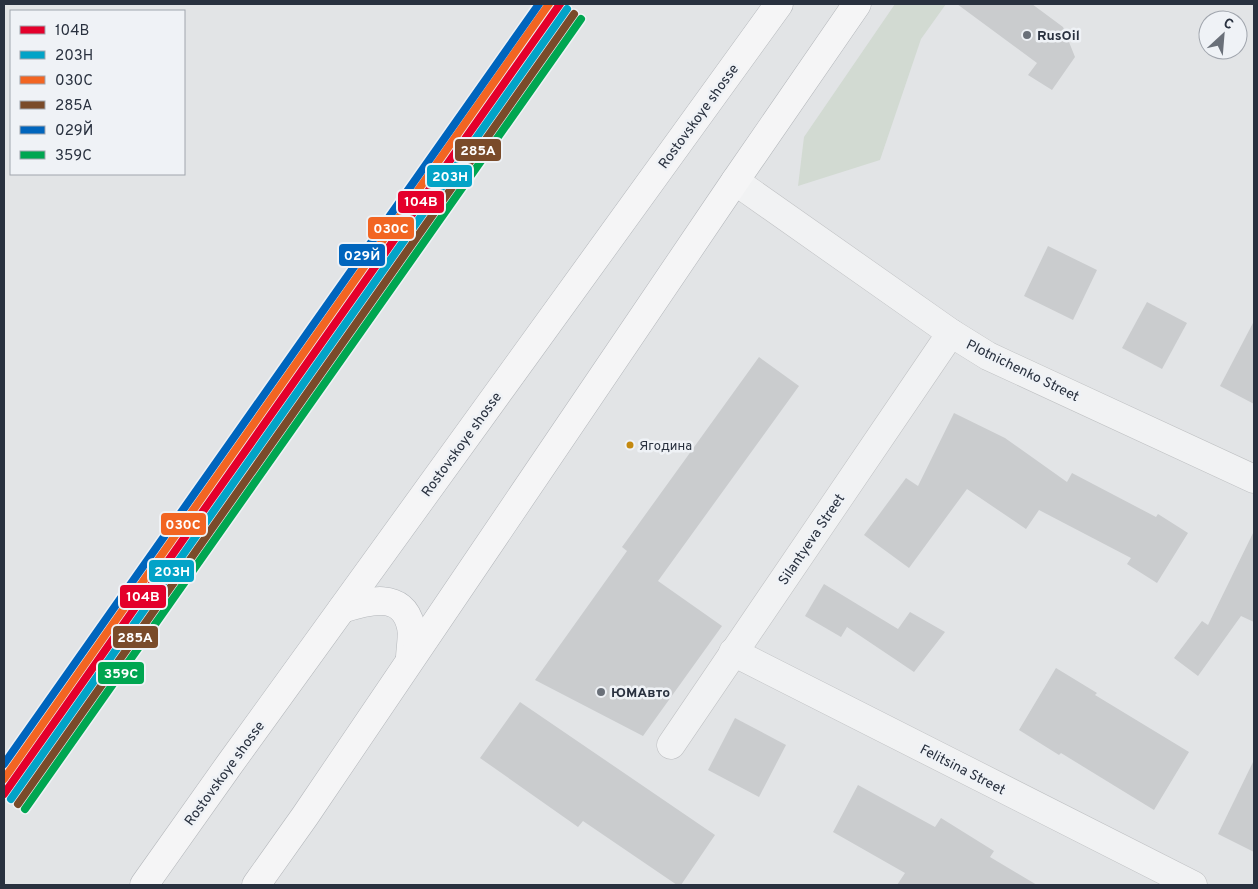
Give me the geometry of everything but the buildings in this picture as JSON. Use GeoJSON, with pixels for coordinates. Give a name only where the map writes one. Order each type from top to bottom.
{"type":"FeatureCollection","features":[{"type":"Feature","properties":{"kind":"highway","name":"Rostovskoye shosse"},"geometry":{"type":"LineString","coordinates":[[144,885],[779,4]]}},
{"type":"Feature","properties":{"kind":"highway"},"geometry":{"type":"LineString","coordinates":[[256,885],[305,816],[857,4]]}},
{"type":"Feature","properties":{"kind":"highway"},"geometry":{"type":"LineString","coordinates":[[342,609],[365,602],[382,600],[396,605],[404,612],[411,627],[410,659]]}},
{"type":"Feature","properties":{"kind":"street","name":"Plotnichenko Street"},"geometry":{"type":"LineString","coordinates":[[735,181],[951,334],[988,356],[1254,479]]}},
{"type":"Feature","properties":{"kind":"street","name":"Silantyeva Street"},"geometry":{"type":"LineString","coordinates":[[671,745],[951,334]]}},
{"type":"Feature","properties":{"kind":"street","name":"Felitsina Street"},"geometry":{"type":"LineString","coordinates":[[733,652],[1193,885]]}},
{"type":"Feature","properties":{"kind":"shaded area"},"geometry":{"type":"Polygon","coordinates":[[[895,4],[946,4],[921,39],[880,160],[798,186],[804,137],[895,4]]]}},
{"type":"Feature","properties":{"kind":"transit line","name":"029Й"},"geometry":{"type":"LineString","coordinates":[[4,764],[539,4]]}},
{"type":"Feature","properties":{"kind":"transit line","name":"030C"},"geometry":{"type":"LineString","coordinates":[[4,779],[549,4]]}},
{"type":"Feature","properties":{"kind":"transit line","name":"104В"},"geometry":{"type":"LineString","coordinates":[[4,794],[560,4]]}},
{"type":"Feature","properties":{"kind":"transit line","name":"203Н"},"geometry":{"type":"LineString","coordinates":[[11,799],[567,9]]}},
{"type":"Feature","properties":{"kind":"transit line","name":"285А"},"geometry":{"type":"LineString","coordinates":[[18,804],[574,14]]}},
{"type":"Feature","properties":{"kind":"transit line","name":"359С"},"geometry":{"type":"LineString","coordinates":[[25,809],[581,19]]}},
{"type":"Feature","properties":{"kind":"place","name":"RusOil"},"geometry":{"type":"Point","coordinates":[1027,35]}},
{"type":"Feature","properties":{"kind":"place","name":"Ягодина"},"geometry":{"type":"Point","coordinates":[630,445]}},
{"type":"Feature","properties":{"kind":"place","name":"ЮМАвто"},"geometry":{"type":"Point","coordinates":[601,692]}}]}
